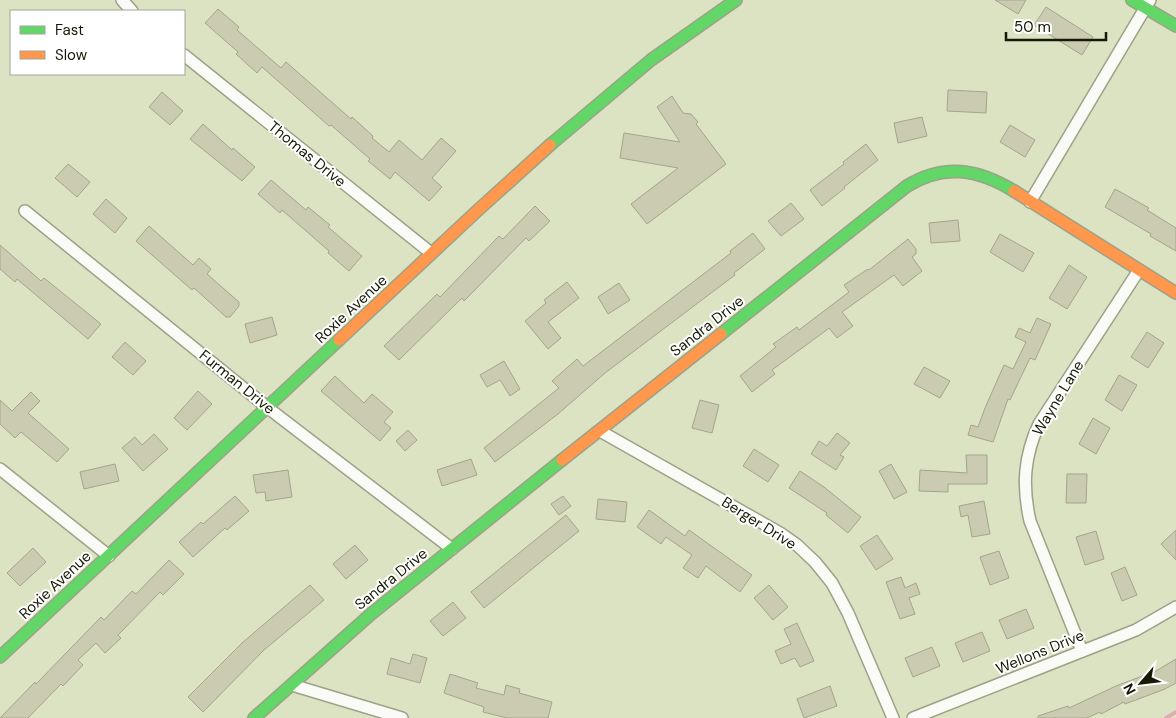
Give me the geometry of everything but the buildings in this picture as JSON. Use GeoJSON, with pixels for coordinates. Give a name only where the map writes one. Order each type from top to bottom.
{"type":"FeatureCollection","features":[{"type":"Feature","properties":{"kind":"street"},"geometry":{"type":"LineString","coordinates":[[122,0],[131,10]]}},
{"type":"Feature","properties":{"kind":"street","name":"Roxie Avenue"},"geometry":{"type":"LineString","coordinates":[[0,657],[268,408],[431,253],[547,149],[639,69],[736,0]]}},
{"type":"Feature","properties":{"kind":"street"},"geometry":{"type":"LineString","coordinates":[[1132,0],[1148,4],[1176,26]]}},
{"type":"Feature","properties":{"kind":"street"},"geometry":{"type":"LineString","coordinates":[[1030,202],[1148,4]]}},
{"type":"Feature","properties":{"kind":"street","name":"Thomas Drive"},"geometry":{"type":"LineString","coordinates":[[185,55],[431,253]]}},
{"type":"Feature","properties":{"kind":"street","name":"Sandra Drive"},"geometry":{"type":"LineString","coordinates":[[292,685],[371,614],[710,342],[907,186],[920,178],[937,172],[955,171],[973,173],[1004,185],[1176,293]]}},
{"type":"Feature","properties":{"kind":"street","name":"Furman Drive"},"geometry":{"type":"LineString","coordinates":[[25,211],[268,408],[452,549]]}},
{"type":"Feature","properties":{"kind":"street","name":"Wayne Lane"},"geometry":{"type":"LineString","coordinates":[[1082,651],[1030,521],[1025,500],[1024,479],[1027,458],[1039,424],[1139,270]]}},
{"type":"Feature","properties":{"kind":"street","name":"Berger Drive"},"geometry":{"type":"LineString","coordinates":[[600,431],[780,532],[815,562],[832,583],[848,612],[893,718]]}},
{"type":"Feature","properties":{"kind":"street"},"geometry":{"type":"LineString","coordinates":[[0,469],[109,556]]}},
{"type":"Feature","properties":{"kind":"street","name":"Wellons Drive"},"geometry":{"type":"LineString","coordinates":[[913,718],[1136,630],[1176,607]]}},
{"type":"Feature","properties":{"kind":"street"},"geometry":{"type":"LineString","coordinates":[[254,718],[292,685],[402,718]]}},
{"type":"Feature","properties":{"kind":"waterway"},"geometry":{"type":"LineString","coordinates":[[1166,718],[1176,712]]}},
{"type":"Feature","properties":{"kind":"traffic: fast"},"geometry":{"type":"LineString","coordinates":[[550,145],[651,60],[736,0]]}},
{"type":"Feature","properties":{"kind":"traffic: fast"},"geometry":{"type":"LineString","coordinates":[[1132,0],[1176,26]]}},
{"type":"Feature","properties":{"kind":"traffic: fast"},"geometry":{"type":"LineString","coordinates":[[721,334],[907,186],[921,179],[934,174],[961,172],[987,178],[1014,191]]}},
{"type":"Feature","properties":{"kind":"traffic: fast"},"geometry":{"type":"LineString","coordinates":[[0,657],[339,340]]}},
{"type":"Feature","properties":{"kind":"traffic: fast"},"geometry":{"type":"LineString","coordinates":[[254,718],[371,614],[562,460]]}},
{"type":"Feature","properties":{"kind":"traffic: slow"},"geometry":{"type":"LineString","coordinates":[[339,340],[550,145]]}},
{"type":"Feature","properties":{"kind":"traffic: slow"},"geometry":{"type":"LineString","coordinates":[[1014,191],[1176,293]]}},
{"type":"Feature","properties":{"kind":"traffic: slow"},"geometry":{"type":"LineString","coordinates":[[562,460],[721,334]]}}]}
